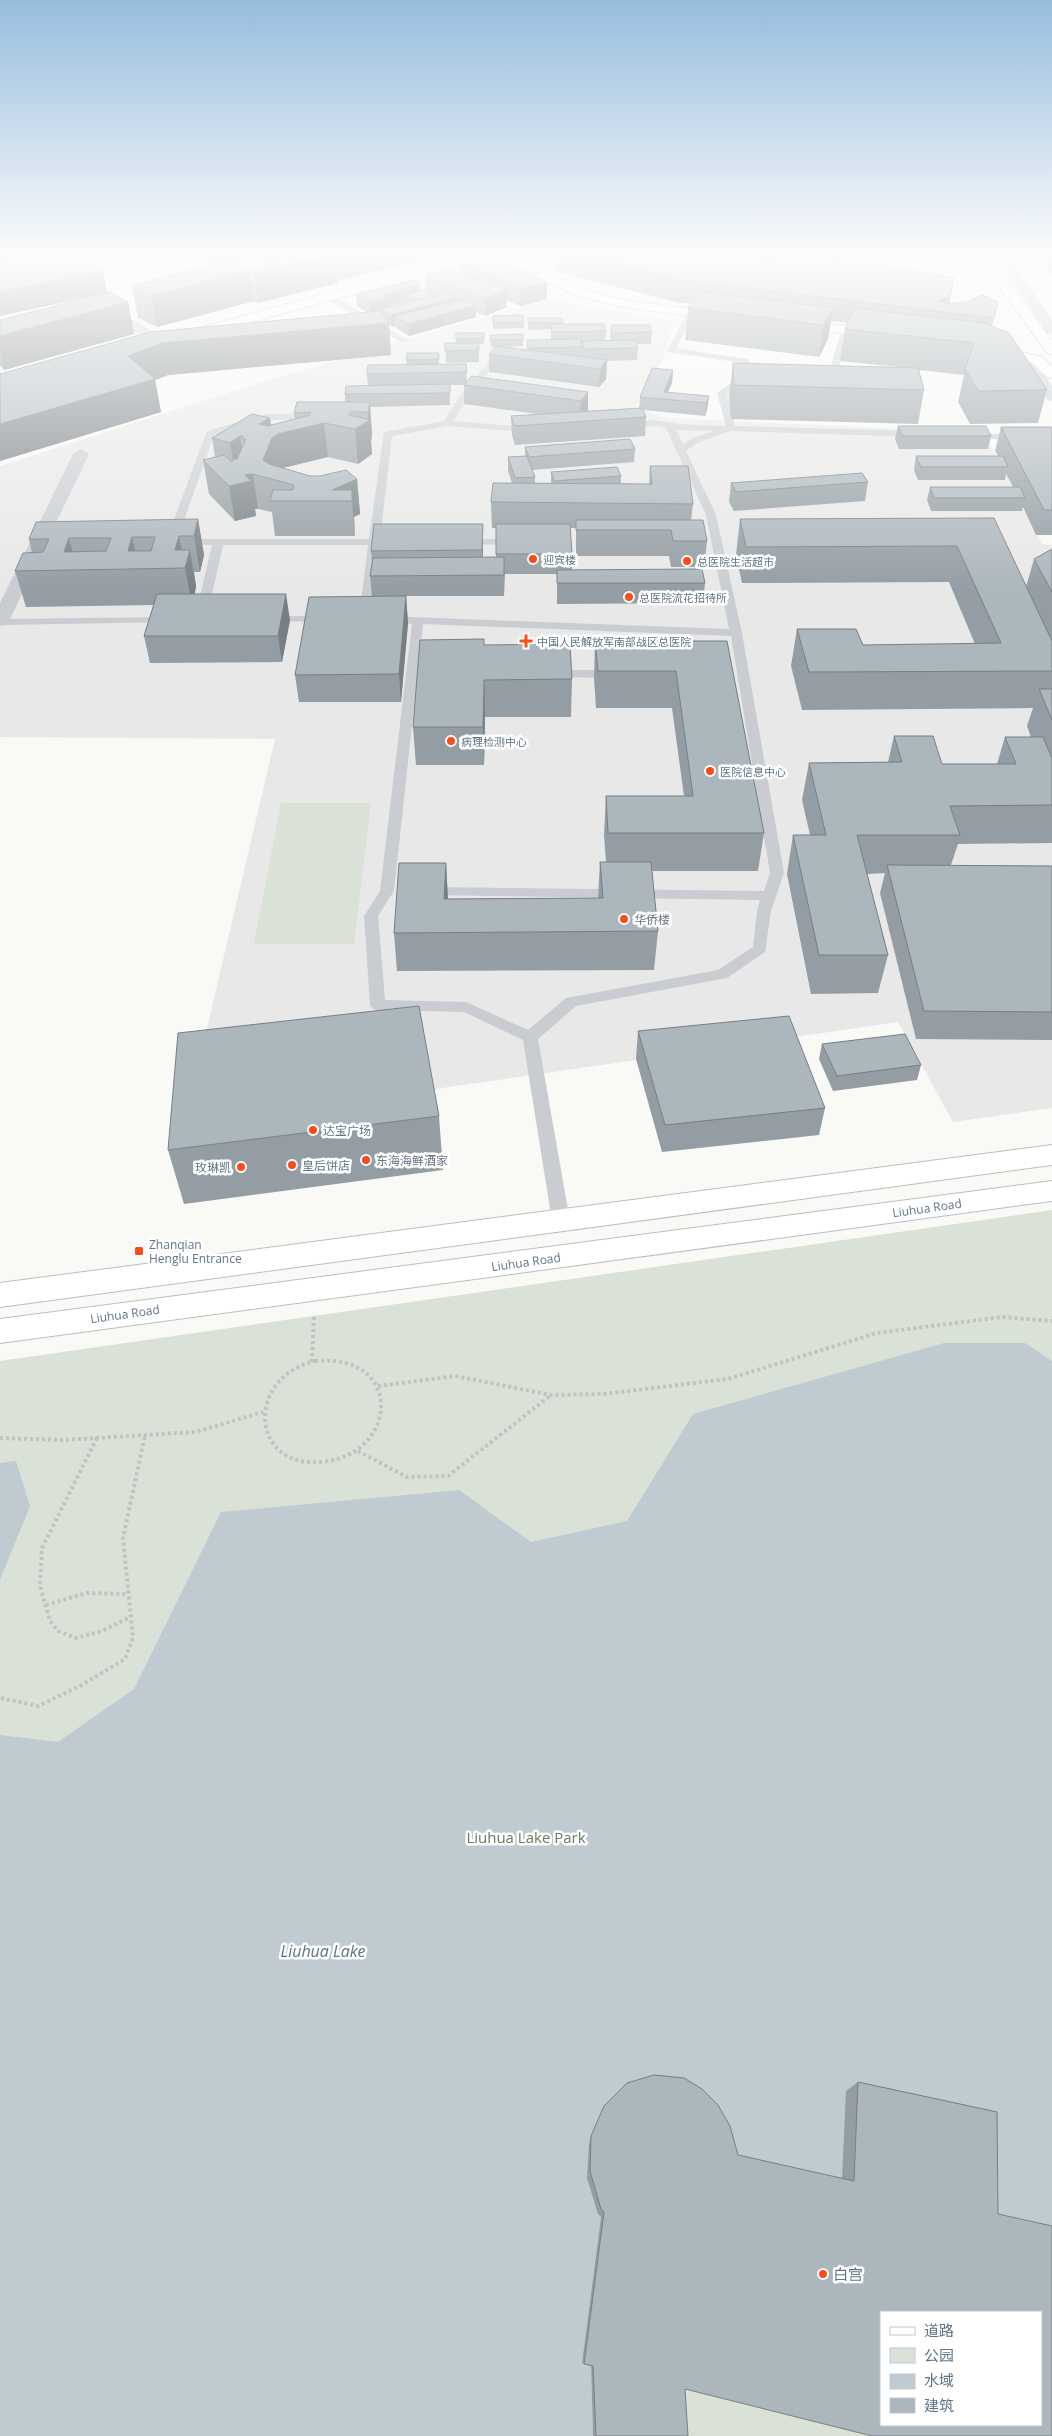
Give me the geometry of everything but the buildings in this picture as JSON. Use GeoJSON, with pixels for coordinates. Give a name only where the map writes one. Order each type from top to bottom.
{"type":"FeatureCollection","features":[{"type":"Feature","properties":{"kind":"street"},"geometry":{"type":"LineString","coordinates":[[1034,367],[1052,397]]}},
{"type":"Feature","properties":{"kind":"street"},"geometry":{"type":"LineString","coordinates":[[0,621],[81,454]]}},
{"type":"Feature","properties":{"kind":"street"},"geometry":{"type":"LineString","coordinates":[[0,1295],[1052,1155]]}},
{"type":"Feature","properties":{"kind":"street","name":"Liuhua Road"},"geometry":{"type":"LineString","coordinates":[[0,1331],[315,1291],[1052,1191]]}},
{"type":"Feature","properties":{"kind":"lane"},"geometry":{"type":"LineString","coordinates":[[447,422],[464,396],[489,367]]}},
{"type":"Feature","properties":{"kind":"lane"},"geometry":{"type":"LineString","coordinates":[[810,375],[820,376],[834,371],[835,367]]}},
{"type":"Feature","properties":{"kind":"lane"},"geometry":{"type":"LineString","coordinates":[[731,428],[722,393],[753,372],[762,372]]}},
{"type":"Feature","properties":{"kind":"lane"},"geometry":{"type":"LineString","coordinates":[[326,417],[266,417],[210,433],[174,533],[188,542],[394,542]]}},
{"type":"Feature","properties":{"kind":"lane"},"geometry":{"type":"LineString","coordinates":[[550,430],[530,432],[447,422],[383,432],[374,542],[360,619],[736,633]]}},
{"type":"Feature","properties":{"kind":"lane"},"geometry":{"type":"LineString","coordinates":[[608,427],[656,423],[670,426],[926,434]]}},
{"type":"Feature","properties":{"kind":"lane"},"geometry":{"type":"LineString","coordinates":[[530,1037],[571,1002],[722,974],[760,949],[764,911],[778,873],[738,674],[736,633],[712,543],[711,515],[683,449],[670,426]]}},
{"type":"Feature","properties":{"kind":"lane"},"geometry":{"type":"LineString","coordinates":[[683,449],[696,440],[731,428]]}},
{"type":"Feature","properties":{"kind":"lane"},"geometry":{"type":"LineString","coordinates":[[955,435],[1052,438]]}},
{"type":"Feature","properties":{"kind":"lane"},"geometry":{"type":"LineString","coordinates":[[0,621],[196,620],[218,542]]}},
{"type":"Feature","properties":{"kind":"lane"},"geometry":{"type":"LineString","coordinates":[[452,542],[531,542]]}},
{"type":"Feature","properties":{"kind":"lane"},"geometry":{"type":"LineString","coordinates":[[249,620],[336,619]]}},
{"type":"Feature","properties":{"kind":"lane"},"geometry":{"type":"LineString","coordinates":[[418,621],[417,673],[397,891],[371,916],[378,1006],[466,1007],[530,1037]]}},
{"type":"Feature","properties":{"kind":"lane"},"geometry":{"type":"LineString","coordinates":[[539,674],[626,674]]}},
{"type":"Feature","properties":{"kind":"lane"},"geometry":{"type":"LineString","coordinates":[[397,891],[769,896]]}},
{"type":"Feature","properties":{"kind":"lane"},"geometry":{"type":"LineString","coordinates":[[530,1037],[561,1221]]}},
{"type":"Feature","properties":{"kind":"path"},"geometry":{"type":"LineString","coordinates":[[312,1362],[315,1291]]}},
{"type":"Feature","properties":{"kind":"path"},"geometry":{"type":"LineString","coordinates":[[378,1386],[455,1376],[551,1396],[604,1394],[728,1379],[878,1333],[1002,1317],[1052,1320]]}},
{"type":"Feature","properties":{"kind":"path"},"geometry":{"type":"LineString","coordinates":[[338,1361],[362,1369],[378,1386],[383,1408],[376,1432],[358,1450],[333,1462],[311,1463],[290,1458],[274,1446],[265,1430],[263,1412],[268,1395],[279,1381],[294,1369],[312,1362],[338,1361]]}},
{"type":"Feature","properties":{"kind":"path"},"geometry":{"type":"LineString","coordinates":[[358,1450],[407,1477],[448,1476],[551,1396]]}},
{"type":"Feature","properties":{"kind":"path"},"geometry":{"type":"LineString","coordinates":[[0,1438],[96,1438],[196,1432],[263,1412]]}},
{"type":"Feature","properties":{"kind":"path"},"geometry":{"type":"LineString","coordinates":[[1,1698],[38,1706],[80,1686],[125,1659],[133,1638],[127,1594],[123,1538],[145,1435]]}},
{"type":"Feature","properties":{"kind":"path"},"geometry":{"type":"LineString","coordinates":[[96,1438],[42,1548],[40,1586],[50,1621],[58,1631],[76,1638],[102,1631],[130,1616]]}},
{"type":"Feature","properties":{"kind":"path"},"geometry":{"type":"LineString","coordinates":[[46,1605],[87,1592],[127,1594]]}},
{"type":"Feature","properties":{"kind":"shaded area","name":"中国人民解放军南部战区总医院"},"geometry":{"type":"Polygon","coordinates":[[[315,367],[658,367],[636,407],[666,418],[984,433],[1042,544],[1052,545],[1052,1108],[953,1122],[898,1022],[428,1090],[193,1088],[275,739],[0,737],[0,466],[315,367]]]}},
{"type":"Feature","properties":{"kind":"green space"},"geometry":{"type":"Polygon","coordinates":[[[281,803],[371,803],[354,944],[254,944],[281,803]]]}},
{"type":"Feature","properties":{"kind":"green space","name":"Liuhua Lake"},"geometry":{"type":"Polygon","coordinates":[[[1052,1210],[1052,2436],[0,2436],[0,1361],[1052,1210]]]}},
{"type":"Feature","properties":{"kind":"water","name":"Liuhua Lake"},"geometry":{"type":"Polygon","coordinates":[[[944,1343],[1025,1343],[1052,1361],[1052,2235],[842,2187],[598,2214],[601,2217],[582,2363],[591,2365],[593,2436],[0,2436],[0,1735],[58,1742],[134,1689],[221,1512],[459,1490],[531,1542],[627,1521],[693,1414],[944,1343]]]}},
{"type":"Feature","properties":{"kind":"water"},"geometry":{"type":"Polygon","coordinates":[[[16,1461],[30,1506],[0,1580],[0,1463],[16,1461]]]}},
{"type":"Feature","properties":{"kind":"place","name":"迎宾楼"},"geometry":{"type":"Point","coordinates":[533,559]}},
{"type":"Feature","properties":{"kind":"place","name":"总医院生活超市"},"geometry":{"type":"Point","coordinates":[687,561]}},
{"type":"Feature","properties":{"kind":"place","name":"总医院流花招待所"},"geometry":{"type":"Point","coordinates":[629,597]}},
{"type":"Feature","properties":{"kind":"place","name":"中国人民解放军南部战区总医院"},"geometry":{"type":"Point","coordinates":[526,641]}},
{"type":"Feature","properties":{"kind":"place","name":"病理检测中心"},"geometry":{"type":"Point","coordinates":[451,741]}},
{"type":"Feature","properties":{"kind":"place","name":"医院信息中心"},"geometry":{"type":"Point","coordinates":[710,771]}},
{"type":"Feature","properties":{"kind":"place","name":"华侨楼"},"geometry":{"type":"Point","coordinates":[624,919]}},
{"type":"Feature","properties":{"kind":"place","name":"达宝广场"},"geometry":{"type":"Point","coordinates":[313,1130]}},
{"type":"Feature","properties":{"kind":"place","name":"东海海鲜酒家"},"geometry":{"type":"Point","coordinates":[366,1160]}},
{"type":"Feature","properties":{"kind":"place","name":"皇后饼店"},"geometry":{"type":"Point","coordinates":[292,1165]}},
{"type":"Feature","properties":{"kind":"place","name":"玫琳凯"},"geometry":{"type":"Point","coordinates":[241,1167]}},
{"type":"Feature","properties":{"kind":"place","name":"Zhanqian Henglu Entrance"},"geometry":{"type":"Point","coordinates":[139,1251]}},
{"type":"Feature","properties":{"kind":"place","name":"白宫"},"geometry":{"type":"Point","coordinates":[823,2274]}},
{"type":"Feature","properties":{"kind":"park label","name":"Liuhua Lake Park"},"geometry":{"type":"Point","coordinates":[526,1837]}}]}
